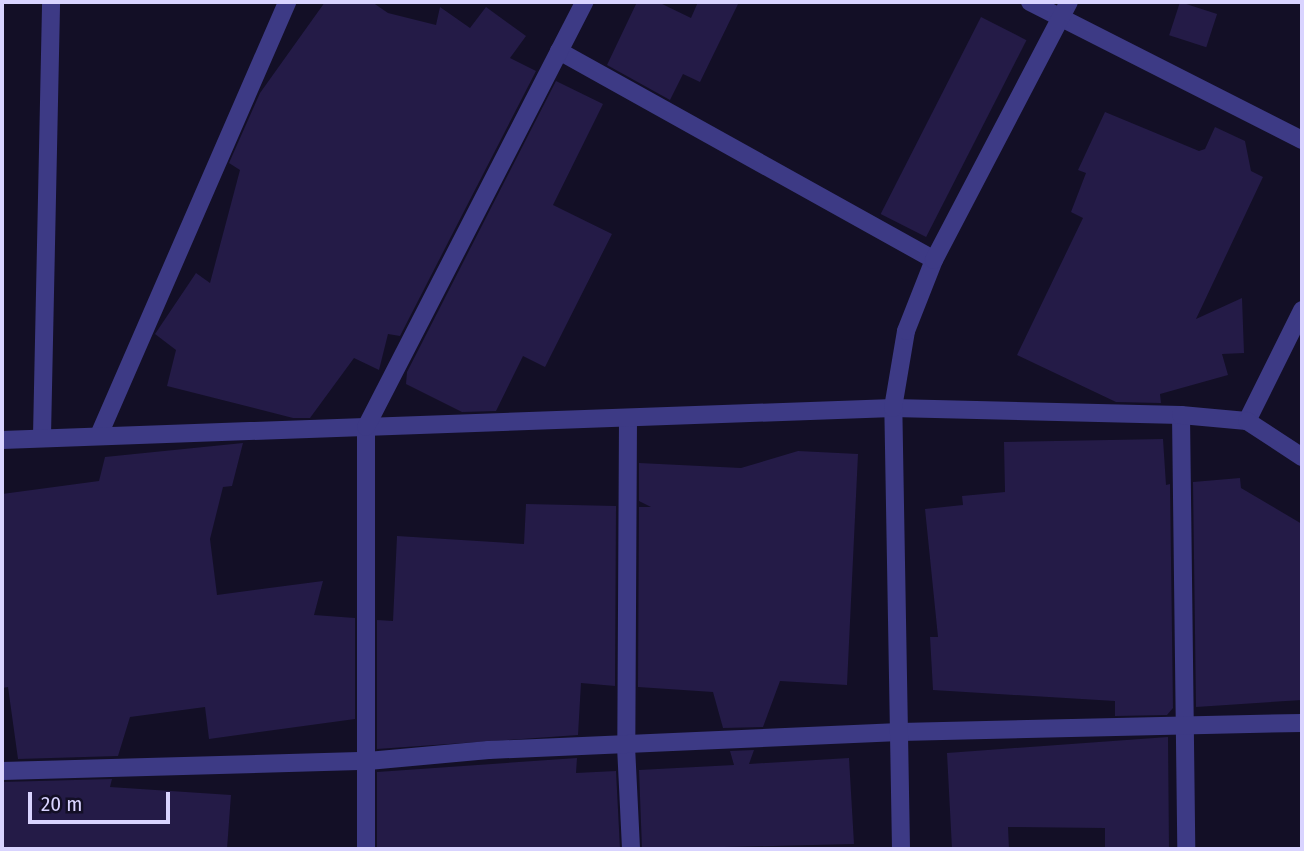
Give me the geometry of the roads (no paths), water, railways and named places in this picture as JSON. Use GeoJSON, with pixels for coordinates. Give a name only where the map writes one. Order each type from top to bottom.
{"type":"FeatureCollection","features":[{"type":"Feature","properties":{"kind":"street"},"geometry":{"type":"LineString","coordinates":[[42,436],[51,2]]}},
{"type":"Feature","properties":{"kind":"street"},"geometry":{"type":"LineString","coordinates":[[99,435],[287,2]]}},
{"type":"Feature","properties":{"kind":"street"},"geometry":{"type":"LineString","coordinates":[[366,849],[366,427],[584,2]]}},
{"type":"Feature","properties":{"kind":"street"},"geometry":{"type":"LineString","coordinates":[[1030,2],[1065,10],[1302,140]]}},
{"type":"Feature","properties":{"kind":"street"},"geometry":{"type":"LineString","coordinates":[[901,849],[893,408],[906,331],[934,260],[1065,10]]}},
{"type":"Feature","properties":{"kind":"street"},"geometry":{"type":"LineString","coordinates":[[559,51],[934,260]]}},
{"type":"Feature","properties":{"kind":"street"},"geometry":{"type":"LineString","coordinates":[[1247,421],[1302,310]]}},
{"type":"Feature","properties":{"kind":"street"},"geometry":{"type":"LineString","coordinates":[[2,440],[42,436],[893,408],[1181,415],[1247,421],[1302,457]]}},
{"type":"Feature","properties":{"kind":"street"},"geometry":{"type":"LineString","coordinates":[[1181,415],[1188,725],[1186,849]]}},
{"type":"Feature","properties":{"kind":"street"},"geometry":{"type":"LineString","coordinates":[[628,418],[626,746],[631,849]]}},
{"type":"Feature","properties":{"kind":"street"},"geometry":{"type":"LineString","coordinates":[[2,771],[368,761],[489,750],[900,732],[1302,723]]}}]}
